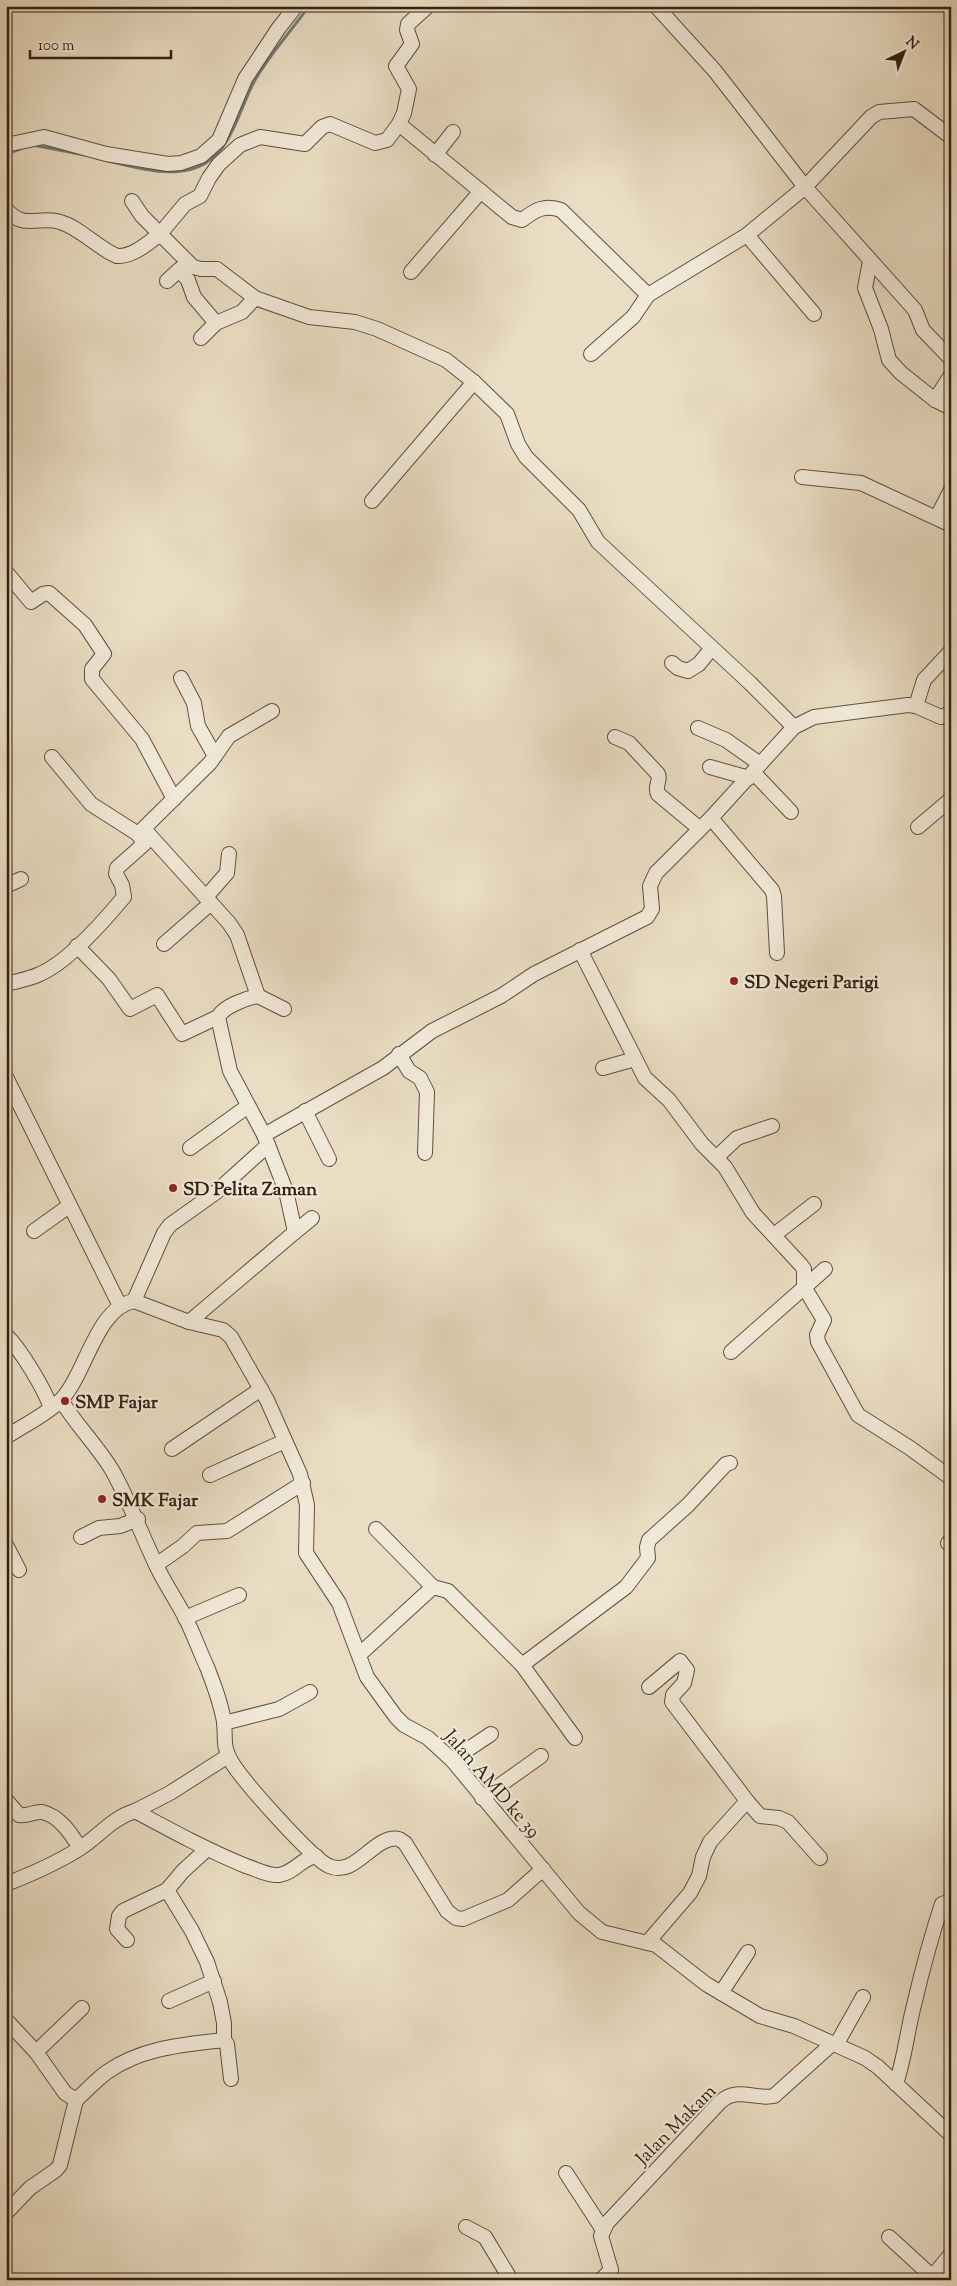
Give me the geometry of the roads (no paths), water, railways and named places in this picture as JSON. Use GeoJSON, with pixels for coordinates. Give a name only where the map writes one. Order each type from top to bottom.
{"type":"FeatureCollection","features":[{"type":"Feature","properties":{"kind":"street"},"geometry":{"type":"LineString","coordinates":[[6,145],[44,137],[106,154],[168,164],[181,163],[202,156],[219,140],[245,79],[278,29],[296,6]]}},
{"type":"Feature","properties":{"kind":"street"},"geometry":{"type":"LineString","coordinates":[[6,209],[16,219],[22,221],[52,220],[64,223],[117,256],[126,256],[140,249],[160,234],[186,204],[200,196],[219,164],[240,145],[260,138],[304,144],[322,127],[330,124],[375,143],[387,140],[399,124],[404,113],[409,89],[396,66],[412,44],[407,30],[408,24],[428,6]]}},
{"type":"Feature","properties":{"kind":"street"},"geometry":{"type":"LineString","coordinates":[[656,6],[714,71],[805,187],[917,313],[922,330],[927,336],[951,359]]}},
{"type":"Feature","properties":{"kind":"street"},"geometry":{"type":"LineString","coordinates":[[591,354],[633,317],[648,295],[747,235],[805,187],[871,117],[879,112],[914,109],[951,136]]}},
{"type":"Feature","properties":{"kind":"street"},"geometry":{"type":"LineString","coordinates":[[399,124],[500,209],[518,220],[540,209],[551,206],[561,210],[648,295]]}},
{"type":"Feature","properties":{"kind":"street"},"geometry":{"type":"LineString","coordinates":[[435,155],[453,132]]}},
{"type":"Feature","properties":{"kind":"street"},"geometry":{"type":"LineString","coordinates":[[410,272],[480,191]]}},
{"type":"Feature","properties":{"kind":"street"},"geometry":{"type":"LineString","coordinates":[[132,201],[142,216],[160,234],[183,266],[194,297],[216,323]]}},
{"type":"Feature","properties":{"kind":"street"},"geometry":{"type":"LineString","coordinates":[[747,235],[814,314]]}},
{"type":"Feature","properties":{"kind":"street"},"geometry":{"type":"LineString","coordinates":[[870,261],[866,288],[882,329],[889,360],[901,373],[935,400],[951,408]]}},
{"type":"Feature","properties":{"kind":"street"},"geometry":{"type":"LineString","coordinates":[[167,281],[183,266]]}},
{"type":"Feature","properties":{"kind":"street"},"geometry":{"type":"LineString","coordinates":[[183,266],[197,269],[217,269],[255,298],[310,317],[355,322],[377,328],[440,357],[474,382],[507,414],[518,444],[526,457],[579,510],[598,542],[711,649],[750,683],[794,727]]}},
{"type":"Feature","properties":{"kind":"street"},"geometry":{"type":"LineString","coordinates":[[201,338],[216,323],[237,316],[255,298]]}},
{"type":"Feature","properties":{"kind":"street"},"geometry":{"type":"LineString","coordinates":[[935,400],[951,375]]}},
{"type":"Feature","properties":{"kind":"street"},"geometry":{"type":"LineString","coordinates":[[372,502],[474,382]]}},
{"type":"Feature","properties":{"kind":"street"},"geometry":{"type":"LineString","coordinates":[[802,477],[861,483],[951,525]]}},
{"type":"Feature","properties":{"kind":"street"},"geometry":{"type":"LineString","coordinates":[[937,517],[951,490]]}},
{"type":"Feature","properties":{"kind":"street"},"geometry":{"type":"LineString","coordinates":[[6,572],[31,602],[43,594],[49,593],[85,625],[104,654],[92,669],[92,679],[142,740],[174,799]]}},
{"type":"Feature","properties":{"kind":"street"},"geometry":{"type":"LineString","coordinates":[[672,663],[678,668],[688,671],[699,664],[711,649]]}},
{"type":"Feature","properties":{"kind":"street"},"geometry":{"type":"LineString","coordinates":[[916,706],[924,680],[951,650]]}},
{"type":"Feature","properties":{"kind":"street"},"geometry":{"type":"LineString","coordinates":[[181,678],[194,703],[198,726],[215,756]]}},
{"type":"Feature","properties":{"kind":"street"},"geometry":{"type":"LineString","coordinates":[[6,1437],[56,1404],[74,1382],[108,1317],[120,1306],[134,1301],[167,1229],[215,1193],[266,1140],[305,1111],[383,1068],[399,1054],[432,1031],[501,996],[534,974],[647,917],[652,909],[650,886],[656,873],[711,818],[794,727],[814,717],[916,706],[935,716],[949,718]]}},
{"type":"Feature","properties":{"kind":"street"},"geometry":{"type":"LineString","coordinates":[[141,832],[215,756],[224,740],[236,730],[272,711]]}},
{"type":"Feature","properties":{"kind":"street"},"geometry":{"type":"LineString","coordinates":[[698,728],[726,740],[791,812]]}},
{"type":"Feature","properties":{"kind":"street"},"geometry":{"type":"LineString","coordinates":[[615,737],[629,743],[658,774],[659,778],[656,789],[658,794],[700,829]]}},
{"type":"Feature","properties":{"kind":"street"},"geometry":{"type":"LineString","coordinates":[[52,757],[91,804],[141,832],[209,900],[237,935],[258,996],[284,1009]]}},
{"type":"Feature","properties":{"kind":"street"},"geometry":{"type":"LineString","coordinates":[[710,767],[754,771]]}},
{"type":"Feature","properties":{"kind":"street"},"geometry":{"type":"LineString","coordinates":[[918,827],[951,799]]}},
{"type":"Feature","properties":{"kind":"street"},"geometry":{"type":"LineString","coordinates":[[711,818],[772,890],[774,896],[777,953]]}},
{"type":"Feature","properties":{"kind":"street"},"geometry":{"type":"LineString","coordinates":[[6,984],[40,974],[56,966],[124,897],[122,885],[116,874],[117,868],[144,844],[141,832]]}},
{"type":"Feature","properties":{"kind":"street"},"geometry":{"type":"LineString","coordinates":[[164,944],[209,900],[227,873],[229,854]]}},
{"type":"Feature","properties":{"kind":"street"},"geometry":{"type":"LineString","coordinates":[[6,886],[21,879]]}},
{"type":"Feature","properties":{"kind":"street"},"geometry":{"type":"LineString","coordinates":[[77,946],[109,978],[130,1009],[157,995],[182,1034],[218,1017],[220,1012],[258,996]]}},
{"type":"Feature","properties":{"kind":"street"},"geometry":{"type":"LineString","coordinates":[[580,950],[648,1082],[669,1100],[702,1144],[729,1172],[749,1207],[804,1269],[804,1287],[824,1320],[817,1336],[818,1342],[845,1388],[854,1410],[863,1419],[910,1448],[951,1478]]}},
{"type":"Feature","properties":{"kind":"street"},"geometry":{"type":"LineString","coordinates":[[218,1017],[224,1036],[227,1062],[266,1140],[286,1191],[295,1232]]}},
{"type":"Feature","properties":{"kind":"street"},"geometry":{"type":"LineString","coordinates":[[399,1054],[409,1071],[420,1078],[426,1092],[425,1153]]}},
{"type":"Feature","properties":{"kind":"street"},"geometry":{"type":"LineString","coordinates":[[603,1068],[635,1059]]}},
{"type":"Feature","properties":{"kind":"street"},"geometry":{"type":"LineString","coordinates":[[6,1077],[68,1206],[120,1306]]}},
{"type":"Feature","properties":{"kind":"street"},"geometry":{"type":"LineString","coordinates":[[190,1148],[248,1106]]}},
{"type":"Feature","properties":{"kind":"street"},"geometry":{"type":"LineString","coordinates":[[305,1111],[329,1159]]}},
{"type":"Feature","properties":{"kind":"street"},"geometry":{"type":"LineString","coordinates":[[716,1158],[737,1138],[772,1126]]}},
{"type":"Feature","properties":{"kind":"street"},"geometry":{"type":"LineString","coordinates":[[774,1235],[814,1204]]}},
{"type":"Feature","properties":{"kind":"street"},"geometry":{"type":"LineString","coordinates":[[34,1230],[68,1206]]}},
{"type":"Feature","properties":{"kind":"street"},"geometry":{"type":"LineString","coordinates":[[190,1322],[312,1218]]}},
{"type":"Feature","properties":{"kind":"street"},"geometry":{"type":"LineString","coordinates":[[731,1352],[825,1269]]}},
{"type":"Feature","properties":{"kind":"street","name":"Jalan AMD ke 39"},"geometry":{"type":"LineString","coordinates":[[134,1301],[190,1322],[215,1327],[227,1333],[261,1389],[303,1484],[307,1504],[306,1553],[339,1602],[373,1687],[404,1725],[428,1738],[452,1760],[482,1798],[592,1926],[602,1932],[647,1943],[667,1952],[720,1993],[760,2016],[794,2026],[865,2058],[951,2135]]}},
{"type":"Feature","properties":{"kind":"street"},"geometry":{"type":"LineString","coordinates":[[6,1335],[16,1345],[35,1378],[45,1391],[104,1458],[138,1519],[156,1564],[185,1618],[214,1684],[224,1723],[223,1741],[228,1756],[251,1788],[316,1856],[330,1867],[343,1867],[387,1839],[399,1838],[405,1843],[447,1911],[456,1918],[463,1919],[508,1900],[543,1869]]}},
{"type":"Feature","properties":{"kind":"street"},"geometry":{"type":"LineString","coordinates":[[172,1449],[261,1389]]}},
{"type":"Feature","properties":{"kind":"street"},"geometry":{"type":"LineString","coordinates":[[210,1475],[285,1441]]}},
{"type":"Feature","properties":{"kind":"street"},"geometry":{"type":"LineString","coordinates":[[522,1666],[626,1587],[643,1568],[648,1558],[647,1547],[649,1540],[688,1505],[730,1462]]}},
{"type":"Feature","properties":{"kind":"street"},"geometry":{"type":"LineString","coordinates":[[156,1564],[183,1546],[197,1533],[227,1531],[303,1484]]}},
{"type":"Feature","properties":{"kind":"street"},"geometry":{"type":"LineString","coordinates":[[81,1537],[100,1528],[120,1526],[138,1519]]}},
{"type":"Feature","properties":{"kind":"street"},"geometry":{"type":"LineString","coordinates":[[376,1529],[432,1587],[448,1591],[522,1666],[575,1738]]}},
{"type":"Feature","properties":{"kind":"street"},"geometry":{"type":"LineString","coordinates":[[6,1545],[19,1570]]}},
{"type":"Feature","properties":{"kind":"street"},"geometry":{"type":"LineString","coordinates":[[360,1654],[432,1587]]}},
{"type":"Feature","properties":{"kind":"street"},"geometry":{"type":"LineString","coordinates":[[185,1618],[238,1595]]}},
{"type":"Feature","properties":{"kind":"street"},"geometry":{"type":"LineString","coordinates":[[649,1687],[680,1661],[687,1670],[685,1680],[673,1695],[672,1702],[746,1801],[760,1816],[788,1822],[820,1858]]}},
{"type":"Feature","properties":{"kind":"street"},"geometry":{"type":"LineString","coordinates":[[224,1723],[279,1710],[310,1692]]}},
{"type":"Feature","properties":{"kind":"street"},"geometry":{"type":"LineString","coordinates":[[452,1760],[491,1734]]}},
{"type":"Feature","properties":{"kind":"street"},"geometry":{"type":"LineString","coordinates":[[6,1884],[43,1870],[80,1848],[111,1821],[170,1793],[228,1756]]}},
{"type":"Feature","properties":{"kind":"street"},"geometry":{"type":"LineString","coordinates":[[482,1798],[541,1756]]}},
{"type":"Feature","properties":{"kind":"street"},"geometry":{"type":"LineString","coordinates":[[6,1800],[19,1815],[42,1812],[54,1818],[66,1827],[80,1848]]}},
{"type":"Feature","properties":{"kind":"street"},"geometry":{"type":"LineString","coordinates":[[647,1943],[690,1893],[699,1876],[703,1857],[710,1842],[746,1801]]}},
{"type":"Feature","properties":{"kind":"street"},"geometry":{"type":"LineString","coordinates":[[135,1811],[206,1850],[263,1872],[277,1875],[292,1870],[309,1857],[316,1856]]}},
{"type":"Feature","properties":{"kind":"street"},"geometry":{"type":"LineString","coordinates":[[127,1940],[117,1929],[119,1916],[167,1890],[183,1871],[206,1850]]}},
{"type":"Feature","properties":{"kind":"street"},"geometry":{"type":"LineString","coordinates":[[167,1890],[201,1947],[214,1981],[224,2023],[224,2040],[227,2044],[231,2079]]}},
{"type":"Feature","properties":{"kind":"street"},"geometry":{"type":"LineString","coordinates":[[896,2084],[908,2042],[913,2006],[927,1952],[942,1904],[951,1901]]}},
{"type":"Feature","properties":{"kind":"street"},"geometry":{"type":"LineString","coordinates":[[720,1993],[748,1952]]}},
{"type":"Feature","properties":{"kind":"street"},"geometry":{"type":"LineString","coordinates":[[169,2001],[214,1981]]}},
{"type":"Feature","properties":{"kind":"street","name":"Jalan Makam"},"geometry":{"type":"LineString","coordinates":[[603,2230],[621,2206],[726,2097],[738,2093],[774,2096],[834,2044],[863,1996]]}},
{"type":"Feature","properties":{"kind":"street"},"geometry":{"type":"LineString","coordinates":[[36,2052],[82,2008]]}},
{"type":"Feature","properties":{"kind":"street"},"geometry":{"type":"LineString","coordinates":[[6,2020],[36,2052],[65,2093],[76,2100]]}},
{"type":"Feature","properties":{"kind":"street"},"geometry":{"type":"LineString","coordinates":[[6,2213],[30,2188],[56,2170],[60,2165],[76,2100],[106,2072],[132,2058],[158,2048],[224,2040]]}},
{"type":"Feature","properties":{"kind":"street"},"geometry":{"type":"LineString","coordinates":[[566,2172],[603,2230],[601,2236],[606,2275]]}},
{"type":"Feature","properties":{"kind":"street"},"geometry":{"type":"LineString","coordinates":[[466,2227],[472,2232],[485,2237],[511,2280]]}},
{"type":"Feature","properties":{"kind":"street"},"geometry":{"type":"LineString","coordinates":[[889,2237],[934,2278],[951,2254]]}},
{"type":"Feature","properties":{"kind":"street"},"geometry":{"type":"LineString","coordinates":[[606,2275],[623,2262]]}},
{"type":"Feature","properties":{"kind":"waterway"},"geometry":{"type":"LineString","coordinates":[[108,161],[156,171],[173,172],[188,170],[202,165],[215,156],[230,135],[261,70],[309,6]]}},
{"type":"Feature","properties":{"kind":"waterway"},"geometry":{"type":"LineString","coordinates":[[33,145],[85,155]]}},
{"type":"Feature","properties":{"kind":"waterway"},"geometry":{"type":"LineString","coordinates":[[6,154],[20,149]]}},
{"type":"Feature","properties":{"kind":"place","name":"SD Negeri Parigi"},"geometry":{"type":"Point","coordinates":[734,981]}},
{"type":"Feature","properties":{"kind":"place","name":"SD Pelita Zaman"},"geometry":{"type":"Point","coordinates":[173,1188]}},
{"type":"Feature","properties":{"kind":"place","name":"SMP Fajar"},"geometry":{"type":"Point","coordinates":[65,1401]}},
{"type":"Feature","properties":{"kind":"place","name":"SMK Fajar"},"geometry":{"type":"Point","coordinates":[102,1499]}}]}
